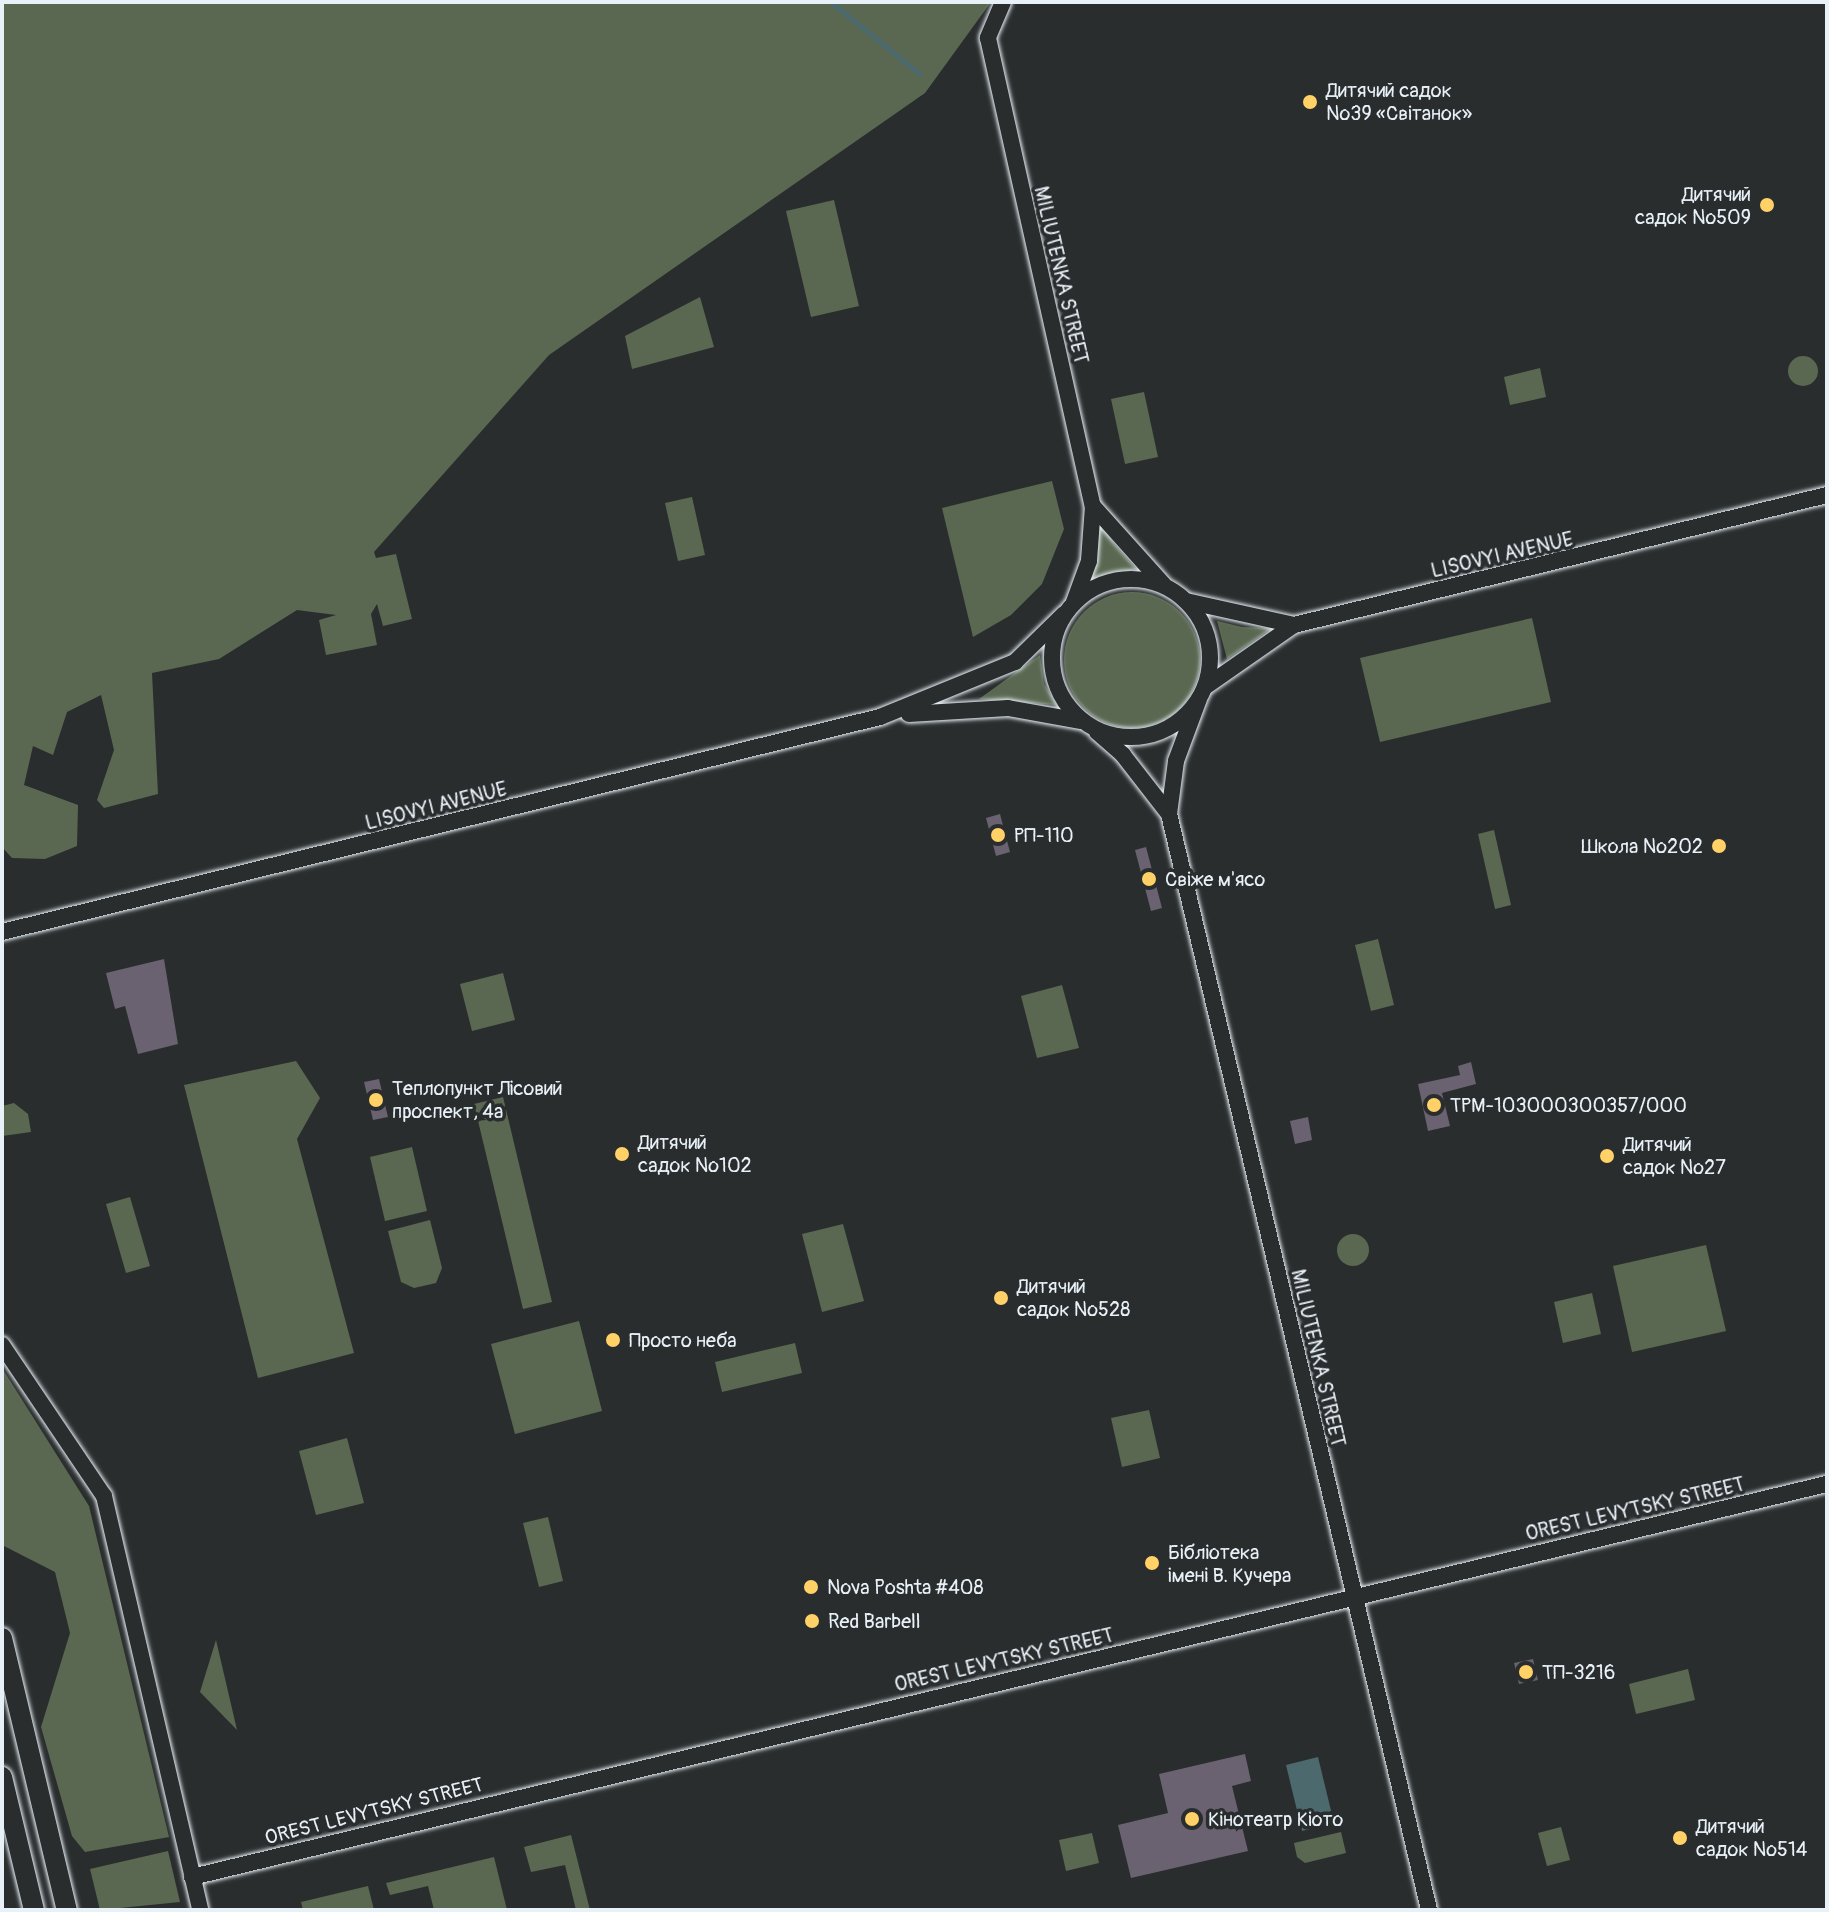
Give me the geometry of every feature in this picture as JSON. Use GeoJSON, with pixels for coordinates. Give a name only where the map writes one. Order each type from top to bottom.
{"type":"FeatureCollection","features":[{"type":"Feature","properties":{"kind":"main road"},"geometry":{"type":"LineString","coordinates":[[2,1638],[67,1910]]}},
{"type":"Feature","properties":{"kind":"main road"},"geometry":{"type":"LineString","coordinates":[[2,1777],[34,1910]]}},
{"type":"Feature","properties":{"kind":"street","name":"MILIUTENKA STREET"},"geometry":{"type":"LineString","coordinates":[[1003,2],[989,26],[992,54],[1093,506],[1089,561],[1069,608]]}},
{"type":"Feature","properties":{"kind":"street","name":"LISOVYI AVENUE"},"geometry":{"type":"LineString","coordinates":[[1185,600],[1294,625],[1827,495]]}},
{"type":"Feature","properties":{"kind":"street","name":"MILIUTENKA STREET"},"geometry":{"type":"LineString","coordinates":[[1093,506],[1165,586]]}},
{"type":"Feature","properties":{"kind":"street"},"geometry":{"type":"LineString","coordinates":[[1202,693],[1208,639],[1185,600],[1165,586],[1113,580],[1069,608],[1051,651],[1053,675],[1086,724],[1126,737],[1149,735],[1170,727],[1202,693],[1294,625]]}},
{"type":"Feature","properties":{"kind":"street","name":"LISOVYI AVENUE"},"geometry":{"type":"LineString","coordinates":[[2,932],[880,717],[1015,662],[1069,608]]}},
{"type":"Feature","properties":{"kind":"street","name":"MILIUTENKA STREET"},"geometry":{"type":"LineString","coordinates":[[1202,693],[1176,761],[1169,814],[1429,1910]]}},
{"type":"Feature","properties":{"kind":"street","name":"LISOVYI AVENUE"},"geometry":{"type":"LineString","coordinates":[[880,717],[992,707],[1086,724]]}},
{"type":"Feature","properties":{"kind":"street","name":"MILIUTENKA STREET"},"geometry":{"type":"LineString","coordinates":[[1086,724],[1123,755],[1169,814]]}},
{"type":"Feature","properties":{"kind":"street"},"geometry":{"type":"LineString","coordinates":[[2,1345],[104,1496],[200,1910]]}},
{"type":"Feature","properties":{"kind":"street","name":"OREST LEVYTSKY STREET"},"geometry":{"type":"LineString","coordinates":[[192,1877],[1827,1484]]}},
{"type":"Feature","properties":{"kind":"green space"},"geometry":{"type":"Polygon","coordinates":[[[2,2],[991,2],[925,93],[549,355],[374,552],[376,558],[396,554],[412,619],[383,626],[377,604],[371,614],[377,645],[326,655],[319,620],[336,615],[297,610],[219,659],[152,673],[158,794],[104,808],[97,800],[114,750],[101,695],[67,712],[53,755],[33,746],[24,785],[78,805],[77,846],[45,859],[12,858],[2,847],[2,2]]]}},
{"type":"Feature","properties":{"kind":"green space"},"geometry":{"type":"Polygon","coordinates":[[[834,200],[859,306],[811,317],[786,211],[834,200]]]}},
{"type":"Feature","properties":{"kind":"green space"},"geometry":{"type":"Polygon","coordinates":[[[700,297],[714,347],[632,369],[625,336],[700,297]]]}},
{"type":"Feature","properties":{"kind":"green space"},"geometry":{"type":"Polygon","coordinates":[[[1803,356],[1814,360],[1818,371],[1814,382],[1803,386],[1792,382],[1788,371],[1792,360],[1803,356]]]}},
{"type":"Feature","properties":{"kind":"green space"},"geometry":{"type":"Polygon","coordinates":[[[1540,368],[1546,397],[1510,405],[1504,377],[1540,368]]]}},
{"type":"Feature","properties":{"kind":"green space"},"geometry":{"type":"Polygon","coordinates":[[[1144,392],[1158,457],[1125,464],[1111,399],[1144,392]]]}},
{"type":"Feature","properties":{"kind":"green space"},"geometry":{"type":"Polygon","coordinates":[[[1052,481],[1064,529],[1042,584],[1011,615],[973,637],[942,508],[1052,481]]]}},
{"type":"Feature","properties":{"kind":"green space"},"geometry":{"type":"Polygon","coordinates":[[[692,497],[705,555],[678,561],[665,503],[692,497]]]}},
{"type":"Feature","properties":{"kind":"green space"},"geometry":{"type":"Polygon","coordinates":[[[1098,518],[1114,544],[1136,569],[1092,581],[1098,518]]]}},
{"type":"Feature","properties":{"kind":"green space"},"geometry":{"type":"Polygon","coordinates":[[[1132,592],[1158,597],[1180,612],[1195,634],[1200,660],[1195,686],[1180,708],[1158,723],[1132,728],[1106,723],[1084,708],[1069,686],[1064,660],[1069,634],[1084,612],[1106,597],[1132,592]]]}},
{"type":"Feature","properties":{"kind":"green space"},"geometry":{"type":"Polygon","coordinates":[[[1532,618],[1551,702],[1380,742],[1360,658],[1532,618]]]}},
{"type":"Feature","properties":{"kind":"green space"},"geometry":{"type":"Polygon","coordinates":[[[1217,621],[1242,627],[1272,628],[1227,659],[1217,621]]]}},
{"type":"Feature","properties":{"kind":"green space"},"geometry":{"type":"Polygon","coordinates":[[[1040,655],[1044,684],[1057,705],[979,699],[1040,655]]]}},
{"type":"Feature","properties":{"kind":"green space"},"geometry":{"type":"Polygon","coordinates":[[[1494,830],[1511,905],[1495,909],[1478,834],[1494,830]]]}},
{"type":"Feature","properties":{"kind":"green space"},"geometry":{"type":"Polygon","coordinates":[[[1378,939],[1394,1005],[1371,1011],[1355,945],[1378,939]]]}},
{"type":"Feature","properties":{"kind":"green space"},"geometry":{"type":"Polygon","coordinates":[[[503,973],[515,1020],[472,1031],[460,984],[503,973]]]}},
{"type":"Feature","properties":{"kind":"green space"},"geometry":{"type":"Polygon","coordinates":[[[1062,985],[1079,1048],[1037,1058],[1021,996],[1062,985]]]}},
{"type":"Feature","properties":{"kind":"green space"},"geometry":{"type":"Polygon","coordinates":[[[296,1061],[320,1098],[297,1139],[354,1353],[258,1378],[184,1085],[296,1061]]]}},
{"type":"Feature","properties":{"kind":"green space"},"geometry":{"type":"Polygon","coordinates":[[[503,1097],[552,1302],[523,1309],[474,1104],[503,1097]]]}},
{"type":"Feature","properties":{"kind":"green space"},"geometry":{"type":"Polygon","coordinates":[[[14,1103],[28,1114],[31,1132],[2,1136],[2,1106],[14,1103]]]}},
{"type":"Feature","properties":{"kind":"green space"},"geometry":{"type":"Polygon","coordinates":[[[412,1147],[427,1211],[385,1221],[370,1157],[412,1147]]]}},
{"type":"Feature","properties":{"kind":"green space"},"geometry":{"type":"Polygon","coordinates":[[[130,1197],[150,1266],[126,1273],[106,1204],[130,1197]]]}},
{"type":"Feature","properties":{"kind":"green space"},"geometry":{"type":"Polygon","coordinates":[[[430,1220],[442,1268],[436,1283],[414,1288],[401,1282],[388,1231],[430,1220]]]}},
{"type":"Feature","properties":{"kind":"green space"},"geometry":{"type":"Polygon","coordinates":[[[843,1224],[864,1301],[822,1312],[802,1234],[843,1224]]]}},
{"type":"Feature","properties":{"kind":"green space"},"geometry":{"type":"Polygon","coordinates":[[[1353,1234],[1364,1239],[1369,1250],[1364,1261],[1353,1266],[1342,1261],[1337,1250],[1342,1239],[1353,1234]]]}},
{"type":"Feature","properties":{"kind":"green space"},"geometry":{"type":"Polygon","coordinates":[[[1706,1245],[1726,1331],[1632,1352],[1613,1266],[1706,1245]]]}},
{"type":"Feature","properties":{"kind":"green space"},"geometry":{"type":"Polygon","coordinates":[[[1592,1293],[1601,1334],[1563,1343],[1554,1302],[1592,1293]]]}},
{"type":"Feature","properties":{"kind":"green space"},"geometry":{"type":"Polygon","coordinates":[[[579,1321],[602,1411],[515,1434],[491,1344],[579,1321]]]}},
{"type":"Feature","properties":{"kind":"green space"},"geometry":{"type":"Polygon","coordinates":[[[795,1343],[802,1373],[722,1392],[715,1362],[795,1343]]]}},
{"type":"Feature","properties":{"kind":"green space"},"geometry":{"type":"Polygon","coordinates":[[[2,1368],[89,1506],[169,1837],[85,1852],[72,1836],[41,1727],[70,1633],[55,1572],[2,1545],[2,1368]]]}},
{"type":"Feature","properties":{"kind":"green space"},"geometry":{"type":"Polygon","coordinates":[[[1149,1410],[1160,1458],[1122,1467],[1111,1418],[1149,1410]]]}},
{"type":"Feature","properties":{"kind":"green space"},"geometry":{"type":"Polygon","coordinates":[[[347,1438],[364,1503],[316,1515],[299,1451],[347,1438]]]}},
{"type":"Feature","properties":{"kind":"green space"},"geometry":{"type":"Polygon","coordinates":[[[548,1517],[563,1581],[539,1587],[523,1523],[548,1517]]]}},
{"type":"Feature","properties":{"kind":"green space"},"geometry":{"type":"Polygon","coordinates":[[[216,1640],[237,1730],[200,1692],[216,1640]]]}},
{"type":"Feature","properties":{"kind":"green space"},"geometry":{"type":"Polygon","coordinates":[[[1688,1669],[1695,1700],[1636,1714],[1629,1684],[1688,1669]]]}},
{"type":"Feature","properties":{"kind":"green space"},"geometry":{"type":"Polygon","coordinates":[[[1561,1827],[1570,1860],[1547,1866],[1538,1833],[1561,1827]]]}},
{"type":"Feature","properties":{"kind":"green space"},"geometry":{"type":"Polygon","coordinates":[[[1341,1832],[1346,1853],[1305,1863],[1297,1857],[1294,1843],[1341,1832]]]}},
{"type":"Feature","properties":{"kind":"green space"},"geometry":{"type":"Polygon","coordinates":[[[1092,1833],[1099,1863],[1066,1871],[1059,1840],[1092,1833]]]}},
{"type":"Feature","properties":{"kind":"green space"},"geometry":{"type":"Polygon","coordinates":[[[571,1835],[590,1910],[576,1910],[565,1865],[531,1872],[524,1847],[571,1835]]]}},
{"type":"Feature","properties":{"kind":"green space"},"geometry":{"type":"Polygon","coordinates":[[[168,1851],[180,1902],[100,1910],[90,1869],[168,1851]]]}},
{"type":"Feature","properties":{"kind":"green space"},"geometry":{"type":"Polygon","coordinates":[[[494,1857],[507,1910],[434,1910],[428,1886],[390,1895],[386,1883],[494,1857]]]}},
{"type":"Feature","properties":{"kind":"green space"},"geometry":{"type":"Polygon","coordinates":[[[368,1886],[374,1910],[303,1910],[301,1902],[368,1886]]]}},
{"type":"Feature","properties":{"kind":"water"},"geometry":{"type":"Polygon","coordinates":[[[1318,1757],[1334,1823],[1302,1831],[1286,1765],[1318,1757]]]}},
{"type":"Feature","properties":{"kind":"building","name":"РП-110"},"geometry":{"type":"Polygon","coordinates":[[[1000,814],[1010,852],[996,856],[986,818],[1000,814]]]}},
{"type":"Feature","properties":{"kind":"building","name":"Свіже м'ясо"},"geometry":{"type":"Polygon","coordinates":[[[1146,847],[1162,908],[1151,911],[1135,850],[1146,847]]]}},
{"type":"Feature","properties":{"kind":"building"},"geometry":{"type":"Polygon","coordinates":[[[164,959],[178,1044],[138,1054],[125,1006],[115,1009],[106,973],[164,959]]]}},
{"type":"Feature","properties":{"kind":"building","name":"ТРМ-103000300357/000"},"geometry":{"type":"Polygon","coordinates":[[[1471,1062],[1476,1084],[1442,1093],[1450,1126],[1428,1131],[1418,1084],[1460,1075],[1458,1066],[1471,1062]]]}},
{"type":"Feature","properties":{"kind":"building","name":"Теплопункт Лісовий проспект, 4а"},"geometry":{"type":"Polygon","coordinates":[[[379,1079],[388,1117],[373,1120],[364,1082],[379,1079]]]}},
{"type":"Feature","properties":{"kind":"building"},"geometry":{"type":"Polygon","coordinates":[[[1308,1117],[1312,1140],[1295,1144],[1290,1121],[1308,1117]]]}},
{"type":"Feature","properties":{"kind":"building","name":"ТП-3216"},"geometry":{"type":"Polygon","coordinates":[[[1533,1659],[1538,1680],[1519,1684],[1514,1663],[1533,1659]]]}},
{"type":"Feature","properties":{"kind":"building","name":"Кінотеатр Кіото"},"geometry":{"type":"Polygon","coordinates":[[[1245,1754],[1251,1781],[1232,1786],[1248,1851],[1131,1878],[1118,1825],[1168,1813],[1159,1774],[1245,1754]]]}},
{"type":"Feature","properties":{"kind":"waterway"},"geometry":{"type":"LineString","coordinates":[[831,2],[920,74]]}},
{"type":"Feature","properties":{"kind":"place","name":"Дитячий садок №39 «Світанок»"},"geometry":{"type":"Point","coordinates":[1310,102]}},
{"type":"Feature","properties":{"kind":"place","name":"Дитячий садок №509"},"geometry":{"type":"Point","coordinates":[1767,205]}},
{"type":"Feature","properties":{"kind":"place","name":"РП-110"},"geometry":{"type":"Point","coordinates":[998,835]}},
{"type":"Feature","properties":{"kind":"place","name":"Школа №202"},"geometry":{"type":"Point","coordinates":[1719,846]}},
{"type":"Feature","properties":{"kind":"place","name":"Свіже м'ясо"},"geometry":{"type":"Point","coordinates":[1149,879]}},
{"type":"Feature","properties":{"kind":"place","name":"Теплопункт Лісовий проспект, 4а"},"geometry":{"type":"Point","coordinates":[376,1100]}},
{"type":"Feature","properties":{"kind":"place","name":"ТРМ-103000300357/000"},"geometry":{"type":"Point","coordinates":[1434,1105]}},
{"type":"Feature","properties":{"kind":"place","name":"Дитячий садок №102"},"geometry":{"type":"Point","coordinates":[622,1154]}},
{"type":"Feature","properties":{"kind":"place","name":"Дитячий садок №27"},"geometry":{"type":"Point","coordinates":[1607,1156]}},
{"type":"Feature","properties":{"kind":"place","name":"Дитячий садок №528"},"geometry":{"type":"Point","coordinates":[1001,1298]}},
{"type":"Feature","properties":{"kind":"place","name":"Просто неба"},"geometry":{"type":"Point","coordinates":[613,1340]}},
{"type":"Feature","properties":{"kind":"place","name":"Бібліотека імені В. Кучера"},"geometry":{"type":"Point","coordinates":[1152,1563]}},
{"type":"Feature","properties":{"kind":"place","name":"Nova Poshta #408"},"geometry":{"type":"Point","coordinates":[811,1587]}},
{"type":"Feature","properties":{"kind":"place","name":"Red Barbell"},"geometry":{"type":"Point","coordinates":[812,1621]}},
{"type":"Feature","properties":{"kind":"place","name":"ТП-3216"},"geometry":{"type":"Point","coordinates":[1526,1672]}},
{"type":"Feature","properties":{"kind":"place","name":"Кінотеатр Кіото"},"geometry":{"type":"Point","coordinates":[1192,1819]}},
{"type":"Feature","properties":{"kind":"place","name":"Дитячий садок №514"},"geometry":{"type":"Point","coordinates":[1680,1838]}}]}
